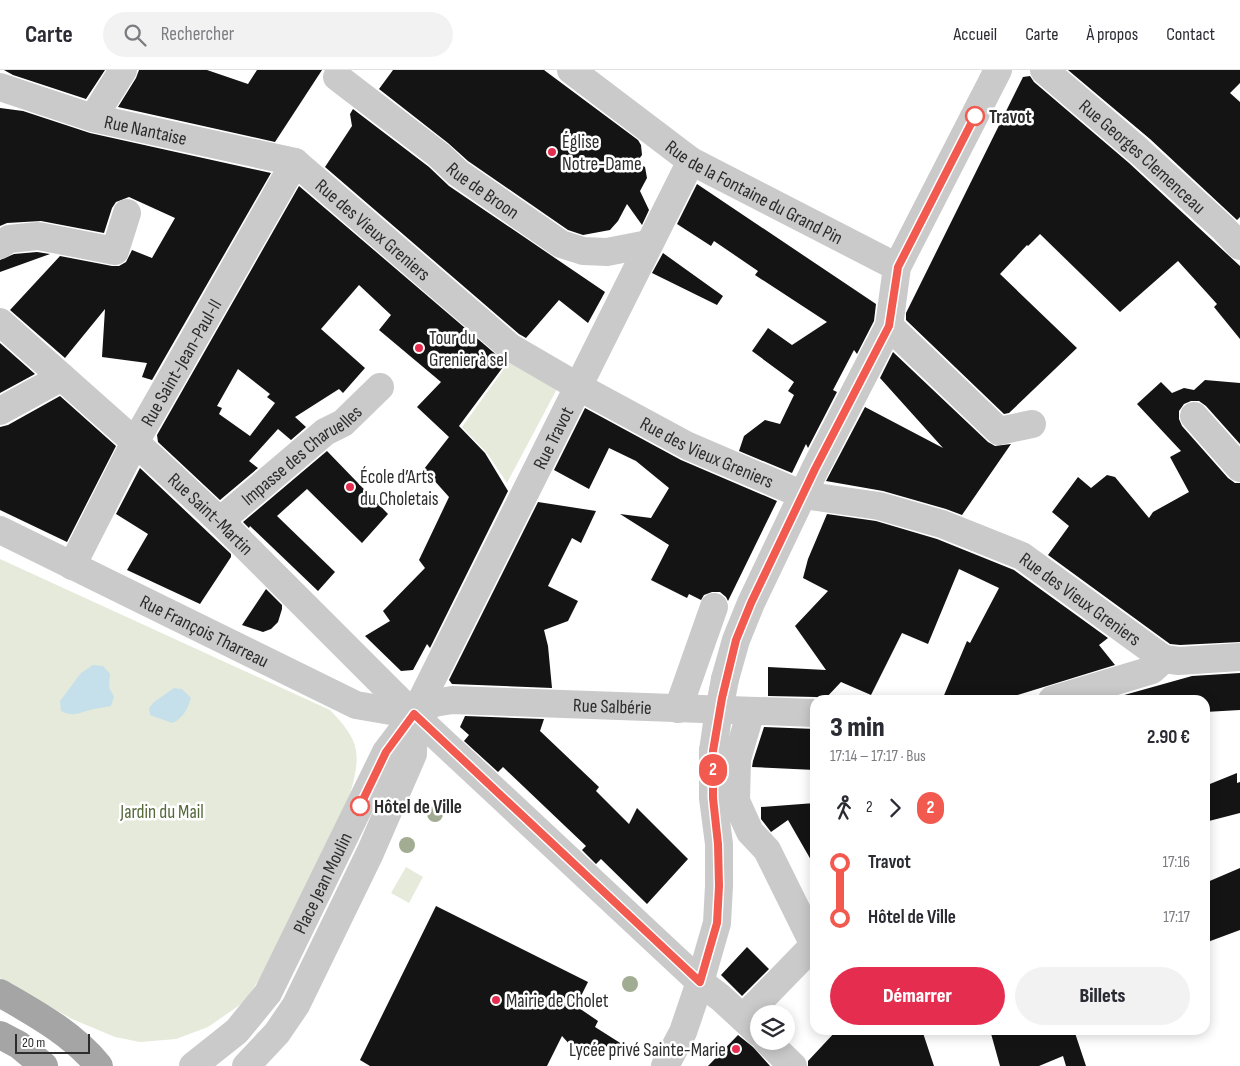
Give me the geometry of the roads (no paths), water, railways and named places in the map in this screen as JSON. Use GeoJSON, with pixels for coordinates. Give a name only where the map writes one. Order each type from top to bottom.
{"type":"FeatureCollection","features":[{"type":"Feature","properties":{"kind":"main road"},"geometry":{"type":"LineString","coordinates":[[0,993],[43,1017],[72,1037],[99,1066]]}},
{"type":"Feature","properties":{"kind":"main road"},"geometry":{"type":"LineString","coordinates":[[0,1034],[19,1045],[44,1066]]}},
{"type":"Feature","properties":{"kind":"street"},"geometry":{"type":"LineString","coordinates":[[93,118],[123,70]]}},
{"type":"Feature","properties":{"kind":"street","name":"Rue de la Fontaine du Grand Pin"},"geometry":{"type":"LineString","coordinates":[[570,70],[657,127],[691,161],[874,242],[898,267]]}},
{"type":"Feature","properties":{"kind":"street"},"geometry":{"type":"LineString","coordinates":[[665,1066],[683,1032],[717,923],[719,861],[713,798],[713,751],[718,716],[736,640],[751,603],[803,495],[889,326],[898,267],[998,70]]}},
{"type":"Feature","properties":{"kind":"street","name":"Rue Georges Clemenceau"},"geometry":{"type":"LineString","coordinates":[[1044,70],[1139,151],[1224,228],[1240,246]]}},
{"type":"Feature","properties":{"kind":"street","name":"Rue de Broon"},"geometry":{"type":"LineString","coordinates":[[337,81],[439,155],[458,173],[560,244],[583,251],[607,252],[648,244]]}},
{"type":"Feature","properties":{"kind":"street","name":"Rue Nantaise"},"geometry":{"type":"LineString","coordinates":[[0,88],[93,118],[295,162]]}},
{"type":"Feature","properties":{"kind":"street","name":"Rue Travot"},"geometry":{"type":"LineString","coordinates":[[414,714],[691,161]]}},
{"type":"Feature","properties":{"kind":"street","name":"Rue des Vieux Greniers"},"geometry":{"type":"LineString","coordinates":[[295,162],[510,347],[577,386],[688,446],[803,495],[879,506],[942,524],[1022,556],[1164,659]]}},
{"type":"Feature","properties":{"kind":"street","name":"Rue Saint-Jean-Paul-II"},"geometry":{"type":"LineString","coordinates":[[72,566],[135,442],[295,162]]}},
{"type":"Feature","properties":{"kind":"street"},"geometry":{"type":"LineString","coordinates":[[0,245],[9,239],[38,236],[115,251],[127,213]]}},
{"type":"Feature","properties":{"kind":"street","name":"Rue Saint-Martin"},"geometry":{"type":"LineString","coordinates":[[0,322],[135,442],[220,521],[414,714],[700,982],[750,1025]]}},
{"type":"Feature","properties":{"kind":"street"},"geometry":{"type":"LineString","coordinates":[[889,326],[999,431],[1032,424]]}},
{"type":"Feature","properties":{"kind":"street"},"geometry":{"type":"LineString","coordinates":[[0,410],[62,377]]}},
{"type":"Feature","properties":{"kind":"street","name":"Impasse des Charuelles"},"geometry":{"type":"LineString","coordinates":[[220,521],[325,432],[343,424],[380,387]]}},
{"type":"Feature","properties":{"kind":"street"},"geometry":{"type":"LineString","coordinates":[[1194,416],[1240,468]]}},
{"type":"Feature","properties":{"kind":"street","name":"Rue François Tharreau"},"geometry":{"type":"LineString","coordinates":[[0,530],[356,705],[414,714]]}},
{"type":"Feature","properties":{"kind":"street"},"geometry":{"type":"LineString","coordinates":[[678,709],[714,607]]}},
{"type":"Feature","properties":{"kind":"street"},"geometry":{"type":"LineString","coordinates":[[1069,695],[1152,670],[1164,659],[1179,661],[1240,657]]}},
{"type":"Feature","properties":{"kind":"street","name":"Rue Salbérie"},"geometry":{"type":"LineString","coordinates":[[414,714],[434,703],[452,700],[810,713]]}},
{"type":"Feature","properties":{"kind":"street"},"geometry":{"type":"LineString","coordinates":[[751,711],[737,759],[736,802],[750,832],[767,850],[810,937]]}},
{"type":"Feature","properties":{"kind":"street","name":"Place Jean Moulin"},"geometry":{"type":"LineString","coordinates":[[193,1066],[237,1031],[268,994],[386,752],[414,714]]}},
{"type":"Feature","properties":{"kind":"street","name":"Place Jean Moulin"},"geometry":{"type":"LineString","coordinates":[[246,1066],[277,1034],[296,1005],[362,869],[413,754],[414,714]]}},
{"type":"Feature","properties":{"kind":"street"},"geometry":{"type":"LineString","coordinates":[[767,1005],[810,950]]}},
{"type":"Feature","properties":{"kind":"street"},"geometry":{"type":"LineString","coordinates":[[776,1050],[793,1066]]}},
{"type":"Feature","properties":{"kind":"water"},"geometry":{"type":"Polygon","coordinates":[[[93,665],[103,666],[110,674],[109,687],[114,697],[111,706],[78,714],[61,711],[60,701],[81,673],[93,665]]]}},
{"type":"Feature","properties":{"kind":"water"},"geometry":{"type":"Polygon","coordinates":[[[174,688],[182,689],[191,698],[182,716],[172,723],[150,715],[149,708],[154,702],[174,688]]]}},
{"type":"Feature","properties":{"kind":"place","name":"Travot"},"geometry":{"type":"Point","coordinates":[975,116]}},
{"type":"Feature","properties":{"kind":"place","name":"Église Notre-Dame"},"geometry":{"type":"Point","coordinates":[552,152]}},
{"type":"Feature","properties":{"kind":"place","name":"Tour du Grenier à sel"},"geometry":{"type":"Point","coordinates":[419,348]}},
{"type":"Feature","properties":{"kind":"place","name":"École d’Arts du Choletais"},"geometry":{"type":"Point","coordinates":[350,487]}},
{"type":"Feature","properties":{"kind":"place","name":"Hôtel de Ville"},"geometry":{"type":"Point","coordinates":[360,806]}},
{"type":"Feature","properties":{"kind":"place","name":"Mairie de Cholet"},"geometry":{"type":"Point","coordinates":[496,1000]}},
{"type":"Feature","properties":{"kind":"place","name":"Lycée privé Sainte-Marie"},"geometry":{"type":"Point","coordinates":[736,1049]}},
{"type":"Feature","properties":{"kind":"park label","name":"Jardin du Mail"},"geometry":{"type":"Point","coordinates":[162,811]}}]}
